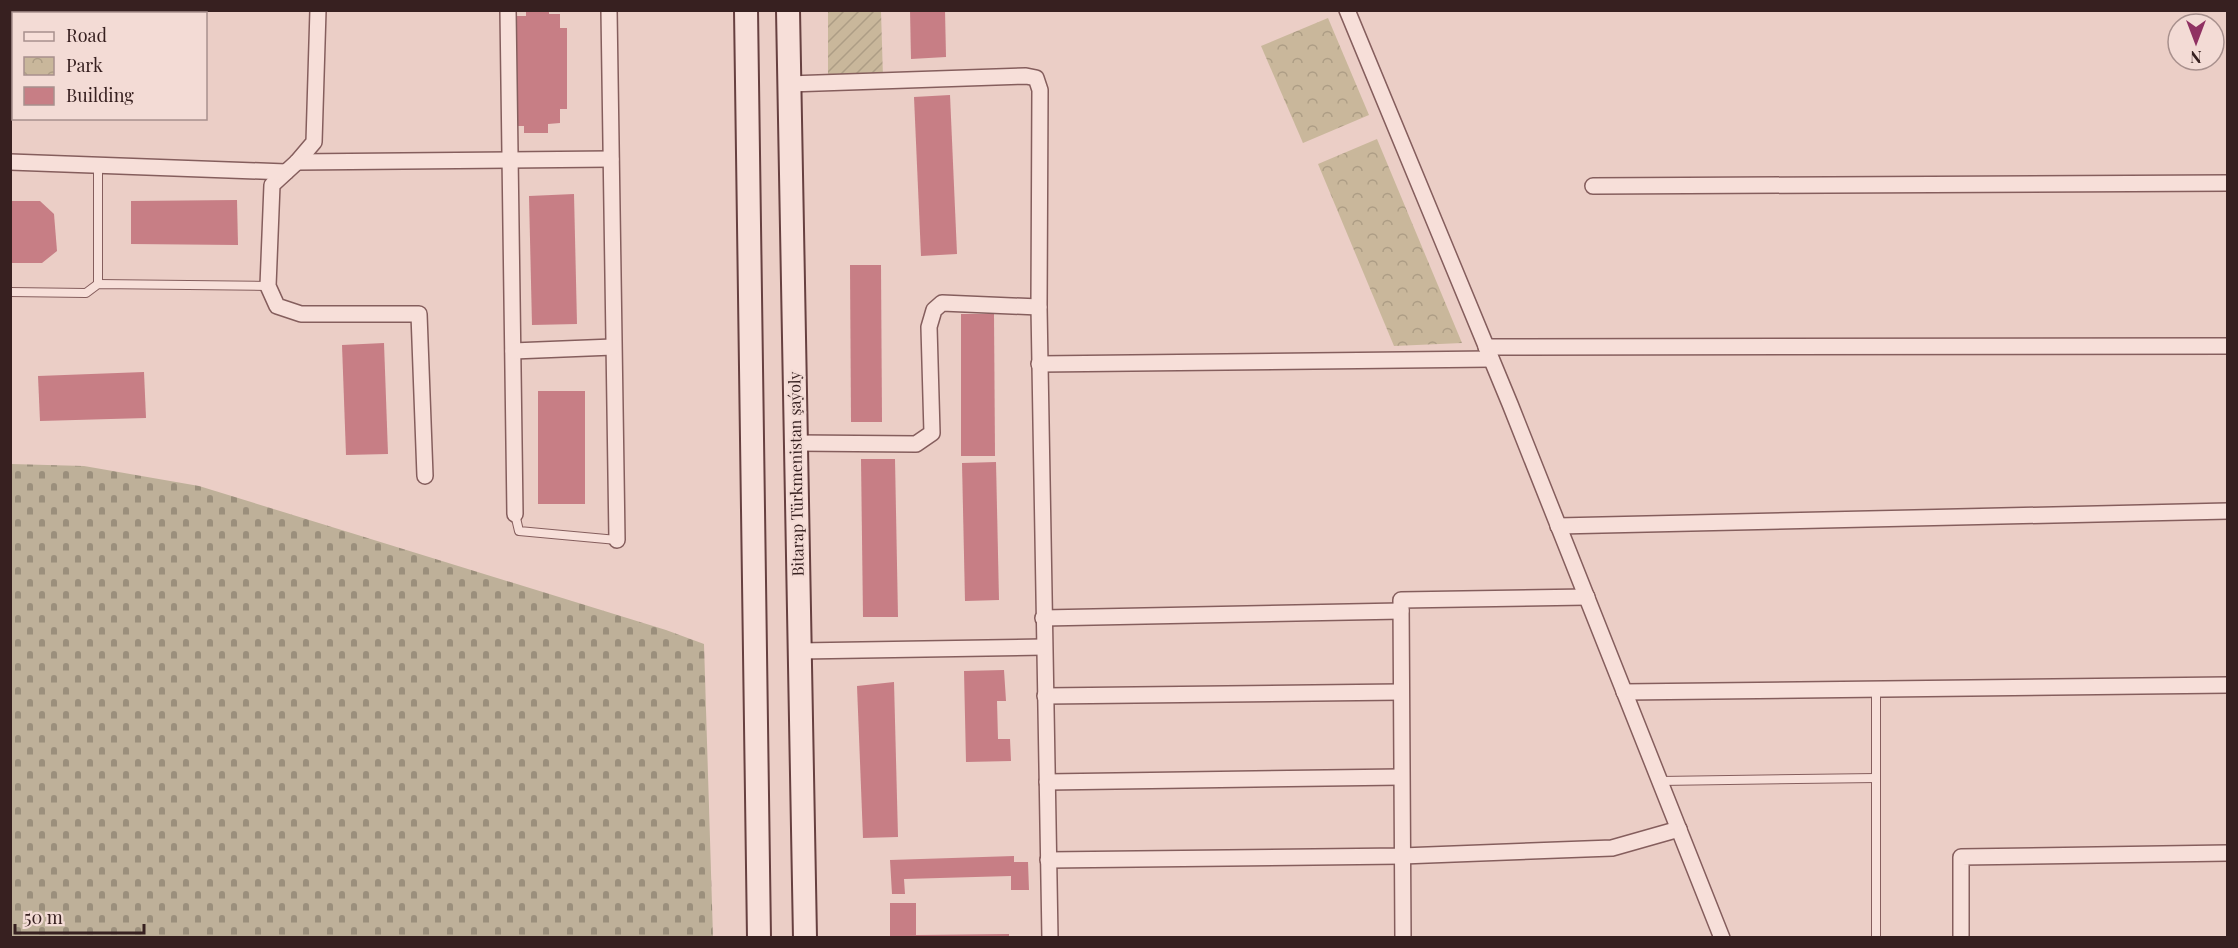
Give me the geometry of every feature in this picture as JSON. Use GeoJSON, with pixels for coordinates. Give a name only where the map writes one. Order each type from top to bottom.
{"type":"FeatureCollection","features":[{"type":"Feature","properties":{"kind":"main road"},"geometry":{"type":"LineString","coordinates":[[746,10],[759,938]]}},
{"type":"Feature","properties":{"kind":"main road","name":"Bitarap Türkmenistan şaýoly"},"geometry":{"type":"LineString","coordinates":[[788,10],[805,938]]}},
{"type":"Feature","properties":{"kind":"street"},"geometry":{"type":"LineString","coordinates":[[318,10],[314,142],[272,185],[268,286],[277,306],[301,314],[419,314],[426,476]]}},
{"type":"Feature","properties":{"kind":"street"},"geometry":{"type":"LineString","coordinates":[[508,10],[516,514]]}},
{"type":"Feature","properties":{"kind":"street"},"geometry":{"type":"LineString","coordinates":[[609,10],[617,540]]}},
{"type":"Feature","properties":{"kind":"street"},"geometry":{"type":"LineString","coordinates":[[1347,10],[1587,597],[1722,938]]}},
{"type":"Feature","properties":{"kind":"street"},"geometry":{"type":"LineString","coordinates":[[789,84],[1026,76],[1036,78],[1040,90],[1038,307],[1050,938]]}},
{"type":"Feature","properties":{"kind":"street"},"geometry":{"type":"LineString","coordinates":[[10,162],[292,167],[510,159],[611,159]]}},
{"type":"Feature","properties":{"kind":"street"},"geometry":{"type":"LineString","coordinates":[[1593,186],[2228,183]]}},
{"type":"Feature","properties":{"kind":"street"},"geometry":{"type":"LineString","coordinates":[[796,443],[916,444],[932,433],[928,327],[933,310],[942,303],[1038,307]]}},
{"type":"Feature","properties":{"kind":"street"},"geometry":{"type":"LineString","coordinates":[[1039,364],[1488,353],[2228,346]]}},
{"type":"Feature","properties":{"kind":"street"},"geometry":{"type":"LineString","coordinates":[[513,351],[613,347]]}},
{"type":"Feature","properties":{"kind":"street"},"geometry":{"type":"LineString","coordinates":[[1558,526],[2228,511]]}},
{"type":"Feature","properties":{"kind":"street"},"geometry":{"type":"LineString","coordinates":[[1403,938],[1401,600],[1587,597]]}},
{"type":"Feature","properties":{"kind":"street"},"geometry":{"type":"LineString","coordinates":[[1043,618],[1401,611]]}},
{"type":"Feature","properties":{"kind":"street"},"geometry":{"type":"LineString","coordinates":[[800,651],[1044,646]]}},
{"type":"Feature","properties":{"kind":"street"},"geometry":{"type":"LineString","coordinates":[[1624,692],[2228,685]]}},
{"type":"Feature","properties":{"kind":"street"},"geometry":{"type":"LineString","coordinates":[[1045,696],[1401,692]]}},
{"type":"Feature","properties":{"kind":"street"},"geometry":{"type":"LineString","coordinates":[[1047,782],[1401,777]]}},
{"type":"Feature","properties":{"kind":"street"},"geometry":{"type":"LineString","coordinates":[[1048,860],[1402,856],[1612,848],[1679,829]]}},
{"type":"Feature","properties":{"kind":"street"},"geometry":{"type":"LineString","coordinates":[[1960,938],[1960,857],[2228,853]]}},
{"type":"Feature","properties":{"kind":"lane"},"geometry":{"type":"LineString","coordinates":[[98,165],[98,284]]}},
{"type":"Feature","properties":{"kind":"lane"},"geometry":{"type":"LineString","coordinates":[[10,292],[86,293],[98,284],[268,286]]}},
{"type":"Feature","properties":{"kind":"lane"},"geometry":{"type":"LineString","coordinates":[[516,514],[519,531],[617,540]]}},
{"type":"Feature","properties":{"kind":"lane"},"geometry":{"type":"LineString","coordinates":[[1876,689],[1876,938]]}},
{"type":"Feature","properties":{"kind":"lane"},"geometry":{"type":"LineString","coordinates":[[1660,781],[1876,778]]}},
{"type":"Feature","properties":{"kind":"green space"},"geometry":{"type":"Polygon","coordinates":[[[828,11],[881,11],[883,78],[828,79],[828,11]]]}},
{"type":"Feature","properties":{"kind":"green space"},"geometry":{"type":"Polygon","coordinates":[[[1328,18],[1369,115],[1303,143],[1261,46],[1328,18]]]}},
{"type":"Feature","properties":{"kind":"green space"},"geometry":{"type":"Polygon","coordinates":[[[1377,139],[1462,343],[1394,346],[1318,164],[1377,139]]]}},
{"type":"Feature","properties":{"kind":"green space"},"geometry":{"type":"Polygon","coordinates":[[[11,464],[84,466],[199,486],[666,630],[704,644],[713,937],[11,937],[11,464]]]}},
{"type":"Feature","properties":{"kind":"building"},"geometry":{"type":"Polygon","coordinates":[[[526,10],[549,10],[549,14],[560,14],[560,28],[567,28],[567,109],[560,109],[560,123],[548,124],[548,133],[524,133],[524,126],[516,126],[515,16],[526,16],[526,10]]]}},
{"type":"Feature","properties":{"kind":"building"},"geometry":{"type":"Polygon","coordinates":[[[910,10],[945,10],[946,57],[911,59],[910,10]]]}},
{"type":"Feature","properties":{"kind":"building"},"geometry":{"type":"Polygon","coordinates":[[[950,95],[957,254],[921,256],[914,97],[950,95]]]}},
{"type":"Feature","properties":{"kind":"building"},"geometry":{"type":"Polygon","coordinates":[[[574,194],[577,324],[532,325],[529,196],[574,194]]]}},
{"type":"Feature","properties":{"kind":"building"},"geometry":{"type":"Polygon","coordinates":[[[237,200],[238,245],[131,244],[131,201],[237,200]]]}},
{"type":"Feature","properties":{"kind":"building"},"geometry":{"type":"Polygon","coordinates":[[[10,201],[40,201],[54,214],[57,251],[42,263],[10,263],[10,201]]]}},
{"type":"Feature","properties":{"kind":"building"},"geometry":{"type":"Polygon","coordinates":[[[850,265],[881,265],[882,422],[851,422],[850,265]]]}},
{"type":"Feature","properties":{"kind":"building"},"geometry":{"type":"Polygon","coordinates":[[[961,314],[994,314],[995,456],[961,456],[961,314]]]}},
{"type":"Feature","properties":{"kind":"building"},"geometry":{"type":"Polygon","coordinates":[[[384,343],[388,454],[346,455],[342,345],[384,343]]]}},
{"type":"Feature","properties":{"kind":"building"},"geometry":{"type":"Polygon","coordinates":[[[144,372],[146,418],[40,421],[38,376],[144,372]]]}},
{"type":"Feature","properties":{"kind":"building"},"geometry":{"type":"Polygon","coordinates":[[[538,391],[585,391],[585,504],[538,504],[538,391]]]}},
{"type":"Feature","properties":{"kind":"building"},"geometry":{"type":"Polygon","coordinates":[[[861,459],[895,459],[898,617],[863,617],[861,459]]]}},
{"type":"Feature","properties":{"kind":"building"},"geometry":{"type":"Polygon","coordinates":[[[996,462],[999,600],[965,601],[962,463],[996,462]]]}},
{"type":"Feature","properties":{"kind":"building"},"geometry":{"type":"Polygon","coordinates":[[[1004,670],[1006,701],[997,701],[998,739],[1010,739],[1011,761],[966,762],[964,671],[1004,670]]]}},
{"type":"Feature","properties":{"kind":"building"},"geometry":{"type":"Polygon","coordinates":[[[894,682],[898,837],[863,838],[857,686],[894,682]]]}},
{"type":"Feature","properties":{"kind":"building"},"geometry":{"type":"Polygon","coordinates":[[[1014,856],[1014,862],[1028,862],[1029,890],[1011,890],[1011,876],[904,879],[905,894],[892,894],[890,860],[1014,856]]]}},
{"type":"Feature","properties":{"kind":"building"},"geometry":{"type":"Polygon","coordinates":[[[890,903],[916,903],[916,935],[1009,934],[1009,938],[890,938],[890,903]]]}}]}
